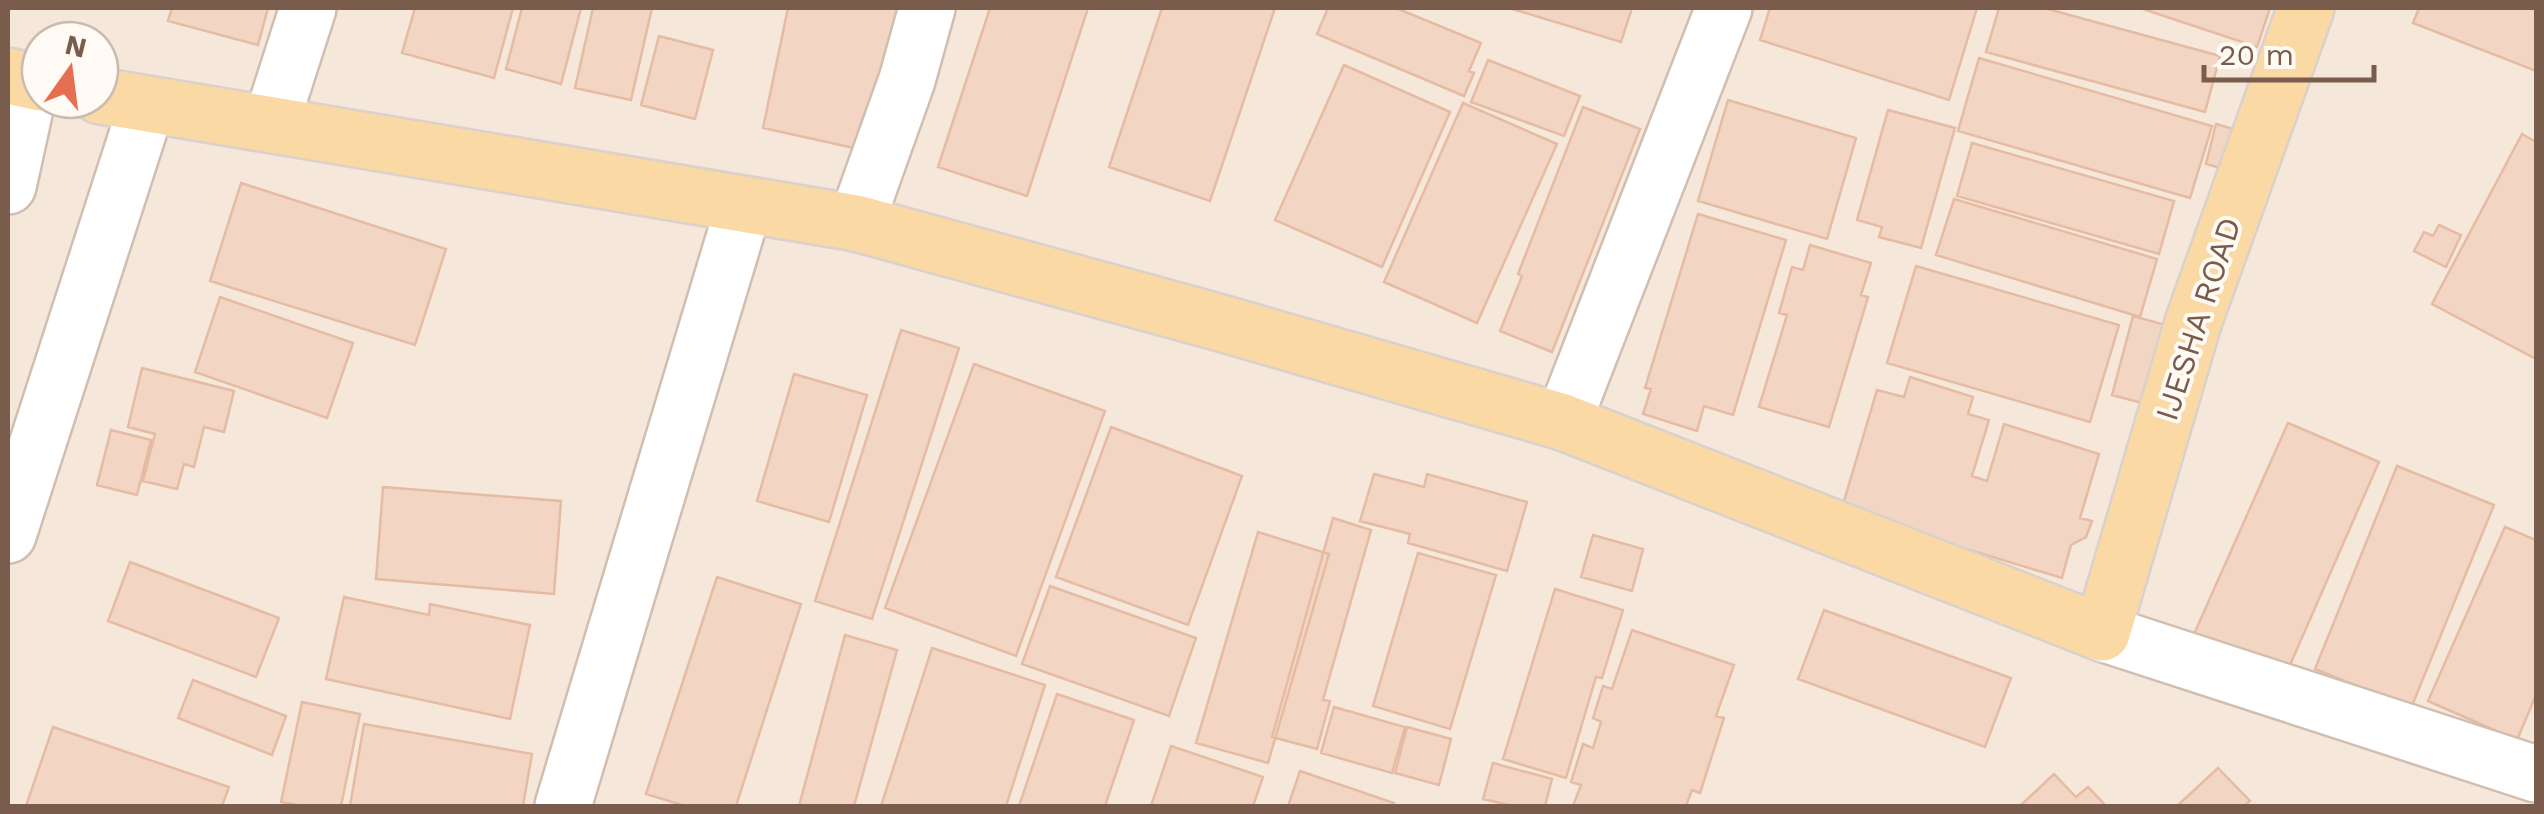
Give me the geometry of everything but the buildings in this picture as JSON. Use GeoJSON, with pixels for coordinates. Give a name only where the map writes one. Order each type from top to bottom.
{"type":"FeatureCollection","features":[{"type":"Feature","properties":{"kind":"main road","name":"IJESHA ROAD"},"geometry":{"type":"LineString","coordinates":[[2102,633],[2194,323],[2306,8]]}},
{"type":"Feature","properties":{"kind":"main road"},"geometry":{"type":"LineString","coordinates":[[124,100],[856,223],[1563,422],[2102,633]]}},
{"type":"Feature","properties":{"kind":"street"},"geometry":{"type":"LineString","coordinates":[[270,122],[308,8]]}},
{"type":"Feature","properties":{"kind":"street"},"geometry":{"type":"LineString","coordinates":[[856,223],[908,80],[927,8]]}},
{"type":"Feature","properties":{"kind":"street"},"geometry":{"type":"LineString","coordinates":[[1563,422],[1724,8]]}},
{"type":"Feature","properties":{"kind":"street"},"geometry":{"type":"LineString","coordinates":[[8,534],[124,100]]}},
{"type":"Feature","properties":{"kind":"street"},"geometry":{"type":"LineString","coordinates":[[9,168],[20,111]]}},
{"type":"Feature","properties":{"kind":"street"},"geometry":{"type":"LineString","coordinates":[[563,806],[744,206]]}},
{"type":"Feature","properties":{"kind":"street"},"geometry":{"type":"LineString","coordinates":[[2102,633],[2536,774]]}},
{"type":"Feature","properties":{"kind":"shaded area"},"geometry":{"type":"Polygon","coordinates":[[[8,8],[2536,8],[2536,806],[8,806],[8,8]]]}}]}
